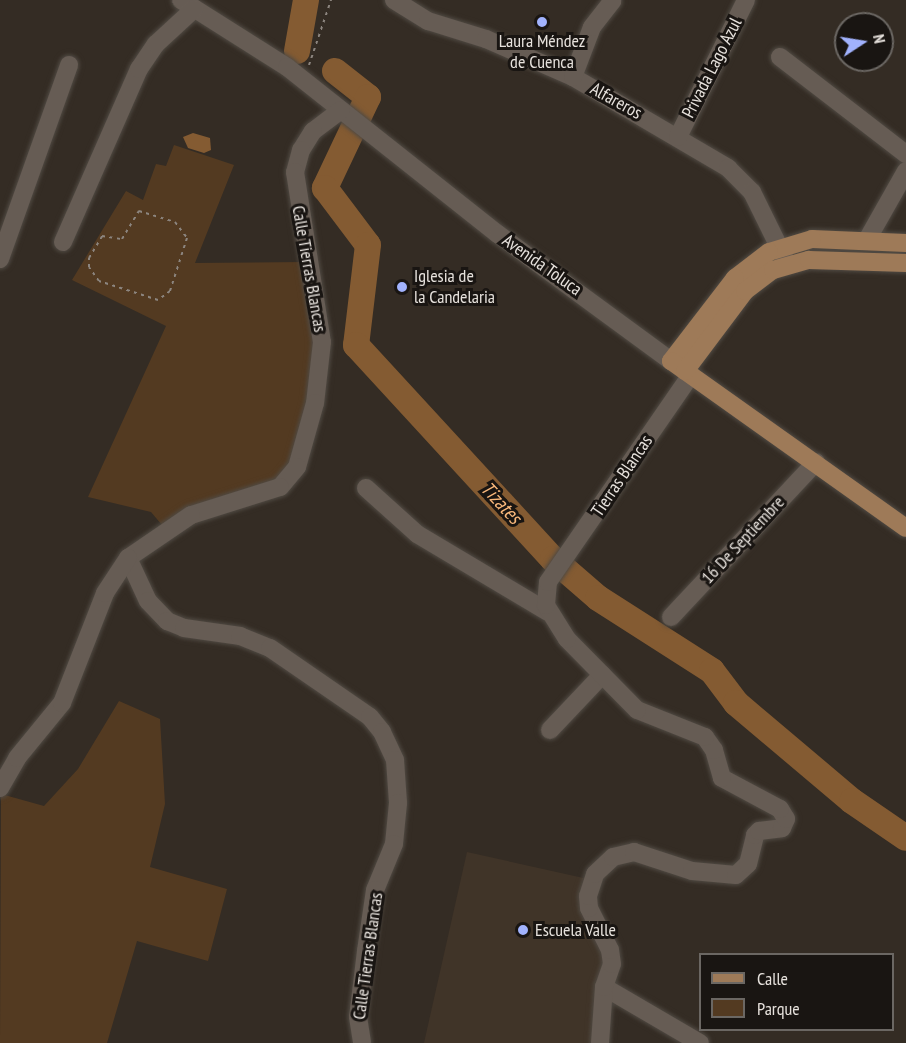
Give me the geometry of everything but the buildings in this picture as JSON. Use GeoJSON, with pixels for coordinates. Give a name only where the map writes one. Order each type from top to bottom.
{"type":"FeatureCollection","features":[{"type":"Feature","properties":{"kind":"main road"},"geometry":{"type":"LineString","coordinates":[[682,369],[735,278],[757,259],[782,246],[812,239],[906,243]]}},
{"type":"Feature","properties":{"kind":"main road"},"geometry":{"type":"LineString","coordinates":[[682,369],[745,291],[763,276],[788,264],[823,259],[906,263]]}},
{"type":"Feature","properties":{"kind":"main road","name":"Avenida Toluca"},"geometry":{"type":"LineString","coordinates":[[682,369],[906,528]]}},
{"type":"Feature","properties":{"kind":"street","name":"Alfareros"},"geometry":{"type":"LineString","coordinates":[[394,0],[428,21],[486,39],[573,77],[678,137],[745,182],[782,246],[788,264]]}},
{"type":"Feature","properties":{"kind":"street","name":"Privada Lago Azul"},"geometry":{"type":"LineString","coordinates":[[678,137],[746,0]]}},
{"type":"Feature","properties":{"kind":"street"},"geometry":{"type":"LineString","coordinates":[[573,77],[592,27],[612,1]]}},
{"type":"Feature","properties":{"kind":"street"},"geometry":{"type":"LineString","coordinates":[[63,242],[140,69],[156,44],[188,4]]}},
{"type":"Feature","properties":{"kind":"street","name":"Avenida Toluca"},"geometry":{"type":"LineString","coordinates":[[188,4],[287,67],[498,234],[682,369]]}},
{"type":"Feature","properties":{"kind":"street"},"geometry":{"type":"LineString","coordinates":[[780,57],[906,154]]}},
{"type":"Feature","properties":{"kind":"street"},"geometry":{"type":"LineString","coordinates":[[0,260],[69,65]]}},
{"type":"Feature","properties":{"kind":"street","name":"Calle Tierras Blancas"},"geometry":{"type":"LineString","coordinates":[[351,118],[314,131],[301,150],[295,172],[322,342],[315,404],[297,467],[280,487],[191,516],[128,558],[148,601],[167,621],[184,628],[240,636],[277,652],[370,717],[382,732],[395,760],[398,803],[393,844],[375,890],[358,1017],[362,1043]]}},
{"type":"Feature","properties":{"kind":"street"},"geometry":{"type":"LineString","coordinates":[[867,240],[906,171]]}},
{"type":"Feature","properties":{"kind":"street","name":"Tierras Blancas"},"geometry":{"type":"LineString","coordinates":[[548,612],[544,593],[553,576],[567,557],[682,369]]}},
{"type":"Feature","properties":{"kind":"street","name":"16 De Septiembre"},"geometry":{"type":"LineString","coordinates":[[671,617],[816,462]]}},
{"type":"Feature","properties":{"kind":"street"},"geometry":{"type":"LineString","coordinates":[[366,488],[417,534],[548,612],[557,628],[637,710],[705,737],[714,750],[722,778],[780,809],[786,819],[779,829],[759,831],[752,841],[746,868],[730,876],[692,871],[634,852],[607,861],[590,884],[588,896],[612,957],[611,972],[604,987],[600,1043]]}},
{"type":"Feature","properties":{"kind":"street"},"geometry":{"type":"LineString","coordinates":[[0,788],[17,758],[62,703],[105,593],[128,558]]}},
{"type":"Feature","properties":{"kind":"street"},"geometry":{"type":"LineString","coordinates":[[550,730],[602,675]]}},
{"type":"Feature","properties":{"kind":"street"},"geometry":{"type":"LineString","coordinates":[[604,987],[700,1043]]}},
{"type":"Feature","properties":{"kind":"path"},"geometry":{"type":"LineString","coordinates":[[315,53],[331,0]]}},
{"type":"Feature","properties":{"kind":"path"},"geometry":{"type":"LineString","coordinates":[[139,211],[169,220],[180,226],[187,244],[170,291],[163,298],[147,299],[99,281],[91,272],[89,258],[102,236],[122,239],[139,211]]}},
{"type":"Feature","properties":{"kind":"shaded area"},"geometry":{"type":"Polygon","coordinates":[[[193,133],[210,138],[211,150],[204,153],[188,148],[183,137],[193,133]]]}},
{"type":"Feature","properties":{"kind":"shaded area","name":"Escuela Valle"},"geometry":{"type":"Polygon","coordinates":[[[467,852],[588,879],[607,951],[598,1043],[424,1043],[467,852]]]}},
{"type":"Feature","properties":{"kind":"green space"},"geometry":{"type":"Polygon","coordinates":[[[174,145],[234,165],[195,263],[305,262],[316,323],[310,402],[284,477],[162,525],[151,512],[88,497],[166,326],[72,280],[126,191],[143,200],[156,164],[166,166],[174,145]]]}},
{"type":"Feature","properties":{"kind":"green space"},"geometry":{"type":"Polygon","coordinates":[[[119,701],[160,719],[165,804],[150,867],[227,889],[208,961],[137,941],[107,1043],[0,1043],[1,794],[44,806],[78,769],[119,701]]]}},
{"type":"Feature","properties":{"kind":"waterway","name":"Tizates"},"geometry":{"type":"LineString","coordinates":[[297,51],[306,0]]}},
{"type":"Feature","properties":{"kind":"waterway","name":"Tizates"},"geometry":{"type":"LineString","coordinates":[[335,71],[368,97],[325,188],[368,245],[356,345],[553,559],[598,598],[712,671],[736,703],[852,801],[906,838]]}},
{"type":"Feature","properties":{"kind":"place","name":"Laura Méndez de Cuenca"},"geometry":{"type":"Point","coordinates":[542,22]}},
{"type":"Feature","properties":{"kind":"place","name":"Iglesia de la Candelaria"},"geometry":{"type":"Point","coordinates":[402,287]}},
{"type":"Feature","properties":{"kind":"place","name":"Escuela Valle"},"geometry":{"type":"Point","coordinates":[523,930]}}]}
